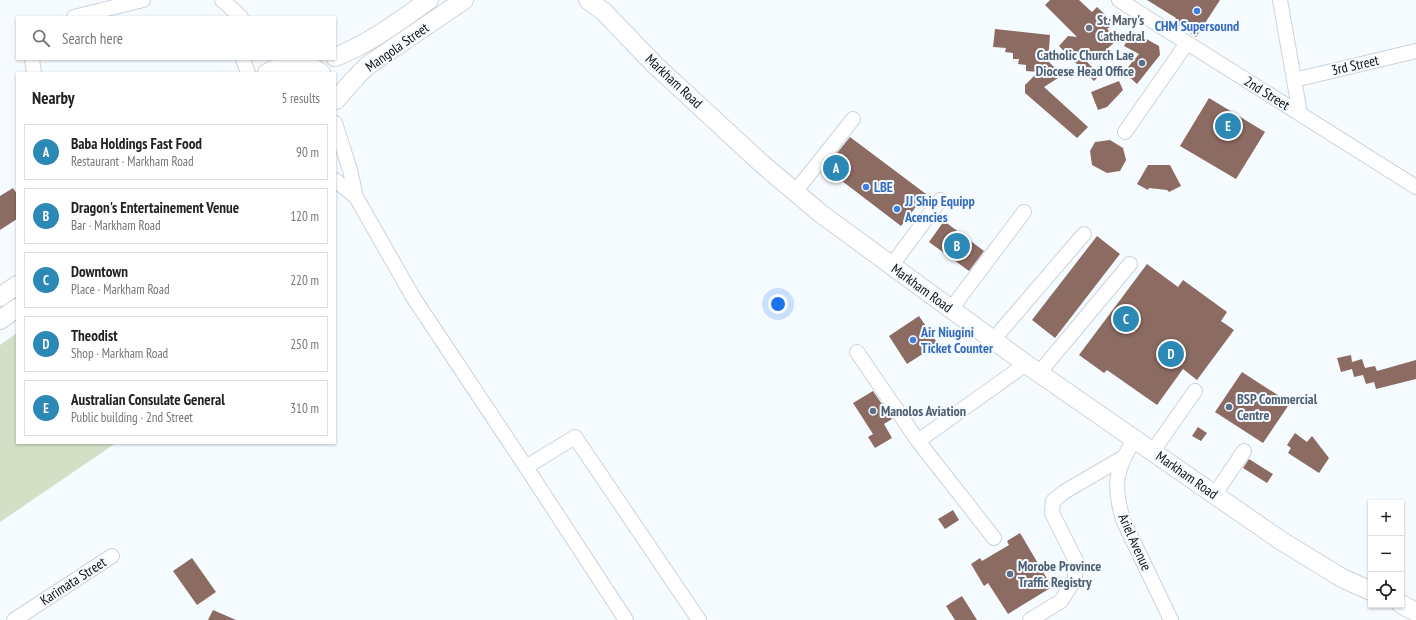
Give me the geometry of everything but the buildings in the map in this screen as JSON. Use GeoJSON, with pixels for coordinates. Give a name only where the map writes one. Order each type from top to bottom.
{"type":"FeatureCollection","features":[{"type":"Feature","properties":{"kind":"main road","name":"Mangola Street"},"geometry":{"type":"LineString","coordinates":[[336,57],[358,47],[378,35],[429,0]]}},
{"type":"Feature","properties":{"kind":"main road","name":"Mangola Street"},"geometry":{"type":"LineString","coordinates":[[336,103],[356,77],[367,66],[464,0]]}},
{"type":"Feature","properties":{"kind":"main road","name":"Markham Road"},"geometry":{"type":"LineString","coordinates":[[588,0],[600,6],[655,65],[820,213],[1032,368],[1280,540],[1342,578],[1368,590]]}},
{"type":"Feature","properties":{"kind":"main road"},"geometry":{"type":"LineString","coordinates":[[268,72],[276,67],[287,64],[305,65],[325,60]]}},
{"type":"Feature","properties":{"kind":"main road"},"geometry":{"type":"LineString","coordinates":[[0,297],[16,287]]}},
{"type":"Feature","properties":{"kind":"main road"},"geometry":{"type":"LineString","coordinates":[[0,320],[16,309]]}},
{"type":"Feature","properties":{"kind":"main road"},"geometry":{"type":"LineString","coordinates":[[1404,600],[1416,597]]}},
{"type":"Feature","properties":{"kind":"main road"},"geometry":{"type":"LineString","coordinates":[[1404,606],[1416,612]]}},
{"type":"Feature","properties":{"kind":"street"},"geometry":{"type":"LineString","coordinates":[[78,16],[143,0]]}},
{"type":"Feature","properties":{"kind":"street","name":"2nd Street"},"geometry":{"type":"LineString","coordinates":[[1119,0],[1416,187]]}},
{"type":"Feature","properties":{"kind":"street"},"geometry":{"type":"LineString","coordinates":[[1280,0],[1300,114]]}},
{"type":"Feature","properties":{"kind":"street"},"geometry":{"type":"LineString","coordinates":[[223,1],[228,16]]}},
{"type":"Feature","properties":{"kind":"street"},"geometry":{"type":"LineString","coordinates":[[223,1],[239,16]]}},
{"type":"Feature","properties":{"kind":"street"},"geometry":{"type":"LineString","coordinates":[[1125,132],[1187,43]]}},
{"type":"Feature","properties":{"kind":"street","name":"3rd Street"},"geometry":{"type":"LineString","coordinates":[[1294,80],[1416,51]]}},
{"type":"Feature","properties":{"kind":"street"},"geometry":{"type":"LineString","coordinates":[[32,60],[34,72]]}},
{"type":"Feature","properties":{"kind":"street"},"geometry":{"type":"LineString","coordinates":[[243,60],[248,72]]}},
{"type":"Feature","properties":{"kind":"street"},"geometry":{"type":"LineString","coordinates":[[796,192],[852,120]]}},
{"type":"Feature","properties":{"kind":"street"},"geometry":{"type":"LineString","coordinates":[[336,126],[350,170],[356,197],[413,297],[626,620]]}},
{"type":"Feature","properties":{"kind":"street"},"geometry":{"type":"LineString","coordinates":[[336,181],[356,197]]}},
{"type":"Feature","properties":{"kind":"street"},"geometry":{"type":"LineString","coordinates":[[892,265],[940,200]]}},
{"type":"Feature","properties":{"kind":"street"},"geometry":{"type":"LineString","coordinates":[[951,309],[1024,212]]}},
{"type":"Feature","properties":{"kind":"street"},"geometry":{"type":"LineString","coordinates":[[993,340],[1084,234]]}},
{"type":"Feature","properties":{"kind":"street"},"geometry":{"type":"LineString","coordinates":[[918,441],[1032,368],[1130,264]]}},
{"type":"Feature","properties":{"kind":"street"},"geometry":{"type":"LineString","coordinates":[[857,352],[918,441],[994,538]]}},
{"type":"Feature","properties":{"kind":"street"},"geometry":{"type":"LineString","coordinates":[[1153,451],[1195,391]]}},
{"type":"Feature","properties":{"kind":"street"},"geometry":{"type":"LineString","coordinates":[[526,467],[574,437],[699,620]]}},
{"type":"Feature","properties":{"kind":"street","name":"Ariel Avenue"},"geometry":{"type":"LineString","coordinates":[[1135,439],[1124,457],[1118,471],[1118,494],[1123,520],[1171,620]]}},
{"type":"Feature","properties":{"kind":"street"},"geometry":{"type":"LineString","coordinates":[[1215,494],[1244,451]]}},
{"type":"Feature","properties":{"kind":"street"},"geometry":{"type":"LineString","coordinates":[[1030,620],[1061,601],[1075,579],[1076,562],[1052,513],[1053,501],[1064,492],[1124,457]]}},
{"type":"Feature","properties":{"kind":"street","name":"Karimata Street"},"geometry":{"type":"LineString","coordinates":[[14,620],[112,556]]}},
{"type":"Feature","properties":{"kind":"green space"},"geometry":{"type":"Polygon","coordinates":[[[16,334],[16,444],[115,444],[0,522],[0,345],[16,334]]]}},
{"type":"Feature","properties":{"kind":"place","name":"CHM Supersound"},"geometry":{"type":"Point","coordinates":[1197,11]}},
{"type":"Feature","properties":{"kind":"place","name":"St. Mary's Cathedral"},"geometry":{"type":"Point","coordinates":[1089,28]}},
{"type":"Feature","properties":{"kind":"place","name":"Catholic Church Lae Diocese Head Office"},"geometry":{"type":"Point","coordinates":[1142,63]}},
{"type":"Feature","properties":{"kind":"place","name":"Australian Consulate General"},"geometry":{"type":"Point","coordinates":[1228,126]}},
{"type":"Feature","properties":{"kind":"place","name":"Baba Holdings Fast Food"},"geometry":{"type":"Point","coordinates":[836,168]}},
{"type":"Feature","properties":{"kind":"place","name":"LBE"},"geometry":{"type":"Point","coordinates":[866,187]}},
{"type":"Feature","properties":{"kind":"place","name":"JJ Ship Equipp Acencies"},"geometry":{"type":"Point","coordinates":[897,209]}},
{"type":"Feature","properties":{"kind":"place","name":"Dragon's Entertainement Venue"},"geometry":{"type":"Point","coordinates":[957,246]}},
{"type":"Feature","properties":{"kind":"place","name":"Downtown"},"geometry":{"type":"Point","coordinates":[1126,319]}},
{"type":"Feature","properties":{"kind":"place","name":"Air Niugini Ticket Counter"},"geometry":{"type":"Point","coordinates":[913,340]}},
{"type":"Feature","properties":{"kind":"place","name":"Theodist"},"geometry":{"type":"Point","coordinates":[1171,354]}},
{"type":"Feature","properties":{"kind":"place","name":"BSP Commercial Centre"},"geometry":{"type":"Point","coordinates":[1229,407]}},
{"type":"Feature","properties":{"kind":"place","name":"Manolos Aviation"},"geometry":{"type":"Point","coordinates":[873,411]}},
{"type":"Feature","properties":{"kind":"place","name":"Morobe Province Traffic Registry"},"geometry":{"type":"Point","coordinates":[1010,574]}}]}
